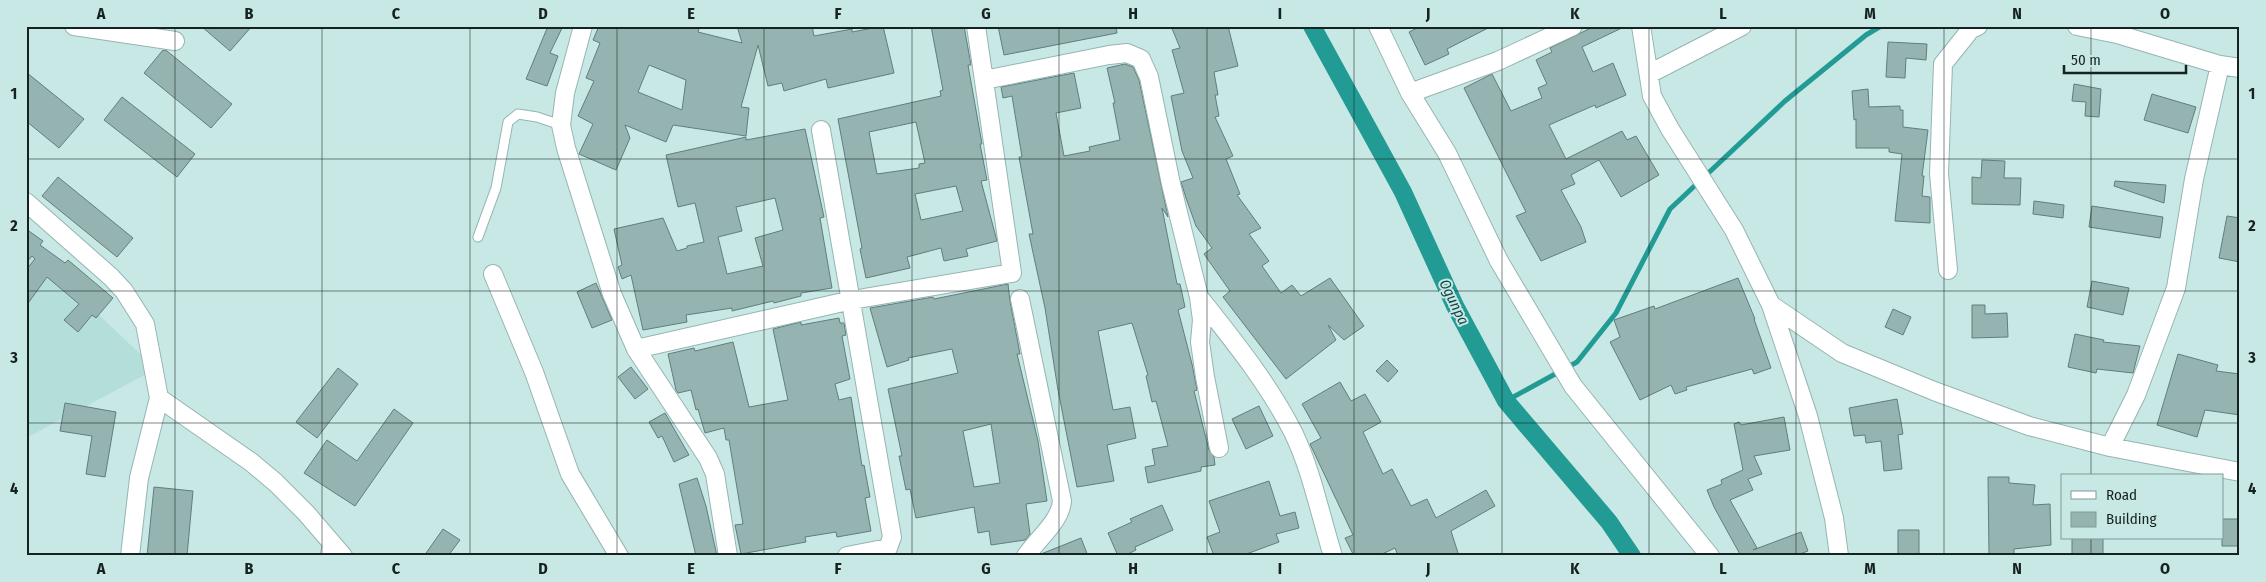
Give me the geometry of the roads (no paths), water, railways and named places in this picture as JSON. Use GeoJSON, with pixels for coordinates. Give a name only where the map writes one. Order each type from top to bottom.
{"type":"FeatureCollection","features":[{"type":"Feature","properties":{"kind":"street"},"geometry":{"type":"LineString","coordinates":[[74,26],[175,41]]}},
{"type":"Feature","properties":{"kind":"street"},"geometry":{"type":"LineString","coordinates":[[583,26],[565,93],[561,125],[566,148],[612,294],[636,349],[708,458],[715,474],[728,556]]}},
{"type":"Feature","properties":{"kind":"street"},"geometry":{"type":"LineString","coordinates":[[636,349],[852,300],[1012,273],[976,26]]}},
{"type":"Feature","properties":{"kind":"street"},"geometry":{"type":"LineString","coordinates":[[1378,26],[1410,93],[1447,154],[1499,261],[1573,386],[1710,556]]}},
{"type":"Feature","properties":{"kind":"street"},"geometry":{"type":"LineString","coordinates":[[1410,93],[1498,61],[1573,26]]}},
{"type":"Feature","properties":{"kind":"street"},"geometry":{"type":"LineString","coordinates":[[1641,26],[1652,96],[1670,129],[1734,230],[1772,305],[1808,416],[1834,518],[1838,556]]}},
{"type":"Feature","properties":{"kind":"street"},"geometry":{"type":"LineString","coordinates":[[1649,74],[1742,26]]}},
{"type":"Feature","properties":{"kind":"street"},"geometry":{"type":"LineString","coordinates":[[1948,270],[1939,174],[1943,64],[1971,29],[1978,26]]}},
{"type":"Feature","properties":{"kind":"street"},"geometry":{"type":"LineString","coordinates":[[2077,26],[2116,34],[2220,65],[2240,68]]}},
{"type":"Feature","properties":{"kind":"street"},"geometry":{"type":"LineString","coordinates":[[984,80],[1108,55],[1127,53],[1141,59],[1149,77],[1199,298],[1202,320],[1200,342],[1204,377],[1219,448]]}},
{"type":"Feature","properties":{"kind":"street"},"geometry":{"type":"LineString","coordinates":[[2110,447],[2136,395],[2176,288],[2194,180],[2220,65]]}},
{"type":"Feature","properties":{"kind":"street"},"geometry":{"type":"LineString","coordinates":[[821,130],[892,537],[888,548],[853,555]]}},
{"type":"Feature","properties":{"kind":"street"},"geometry":{"type":"LineString","coordinates":[[26,202],[111,277],[124,291],[144,324],[159,398],[139,478],[130,556]]}},
{"type":"Feature","properties":{"kind":"street"},"geometry":{"type":"LineString","coordinates":[[493,274],[534,372],[570,474],[619,556]]}},
{"type":"Feature","properties":{"kind":"street"},"geometry":{"type":"LineString","coordinates":[[1199,298],[1236,344],[1293,432],[1306,463],[1333,556]]}},
{"type":"Feature","properties":{"kind":"street"},"geometry":{"type":"LineString","coordinates":[[1020,299],[1062,501],[1061,512],[1035,541],[1026,556]]}},
{"type":"Feature","properties":{"kind":"street"},"geometry":{"type":"LineString","coordinates":[[1772,305],[1842,353],[1934,391],[2029,426],[2110,447],[2240,472]]}},
{"type":"Feature","properties":{"kind":"street"},"geometry":{"type":"LineString","coordinates":[[159,398],[188,417],[270,478],[311,518],[327,548],[343,556]]}},
{"type":"Feature","properties":{"kind":"lane"},"geometry":{"type":"LineString","coordinates":[[478,237],[496,188],[508,122],[518,114],[537,117],[561,125]]}},
{"type":"Feature","properties":{"kind":"waterway","name":"Ogunpa"},"geometry":{"type":"LineString","coordinates":[[1312,26],[1403,192],[1455,306],[1506,401],[1609,522],[1632,556]]}},
{"type":"Feature","properties":{"kind":"waterway"},"geometry":{"type":"LineString","coordinates":[[1506,401],[1577,362],[1616,313],[1670,209],[1785,101],[1866,35],[1881,26]]}}]}
